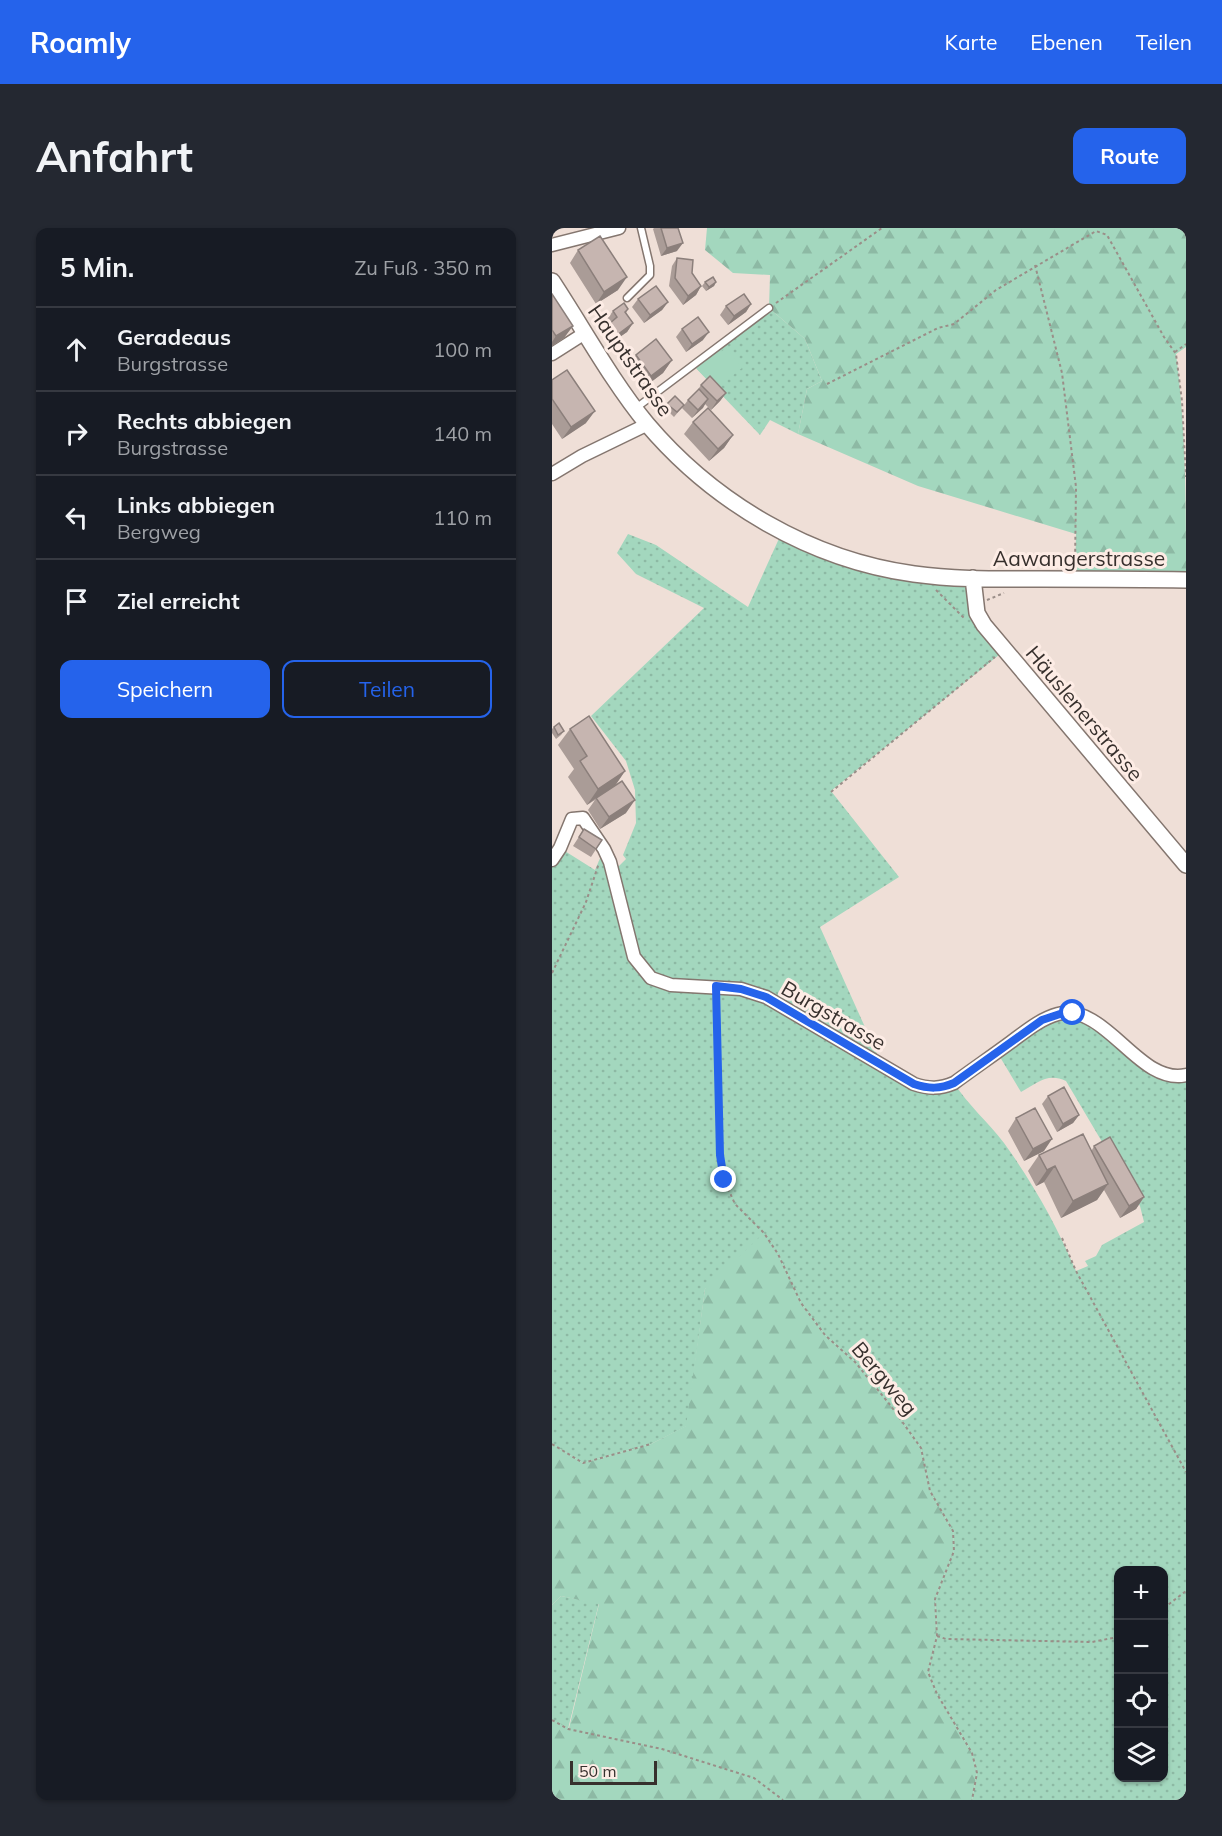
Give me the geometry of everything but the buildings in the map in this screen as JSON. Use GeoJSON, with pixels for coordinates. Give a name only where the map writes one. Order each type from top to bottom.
{"type":"FeatureCollection","features":[{"type":"Feature","properties":{"kind":"street"},"geometry":{"type":"LineString","coordinates":[[552,245],[619,228]]}},
{"type":"Feature","properties":{"kind":"street","name":"Hauptstrasse"},"geometry":{"type":"LineString","coordinates":[[552,281],[635,408],[648,424],[679,457],[748,512],[782,532],[822,550],[869,564],[914,574],[973,578]]}},
{"type":"Feature","properties":{"kind":"street"},"geometry":{"type":"LineString","coordinates":[[552,354],[585,333]]}},
{"type":"Feature","properties":{"kind":"street"},"geometry":{"type":"LineString","coordinates":[[552,474],[582,456],[648,424]]}},
{"type":"Feature","properties":{"kind":"street","name":"Aawangerstrasse"},"geometry":{"type":"LineString","coordinates":[[973,578],[1186,580]]}},
{"type":"Feature","properties":{"kind":"street","name":"Häuslenerstrasse"},"geometry":{"type":"LineString","coordinates":[[973,578],[977,613],[984,625],[1186,865]]}},
{"type":"Feature","properties":{"kind":"street","name":"Burgstrasse"},"geometry":{"type":"LineString","coordinates":[[552,860],[560,848],[572,819],[583,818],[610,862],[634,957],[651,978],[671,985],[741,989],[766,997],[914,1084],[928,1088],[942,1088],[954,1083],[1042,1020],[1060,1014],[1073,1013],[1090,1020],[1157,1071],[1171,1077],[1186,1075]]}},
{"type":"Feature","properties":{"kind":"lane"},"geometry":{"type":"LineString","coordinates":[[627,298],[650,275],[641,228]]}},
{"type":"Feature","properties":{"kind":"lane"},"geometry":{"type":"LineString","coordinates":[[635,408],[769,308]]}},
{"type":"Feature","properties":{"kind":"path"},"geometry":{"type":"LineString","coordinates":[[769,308],[882,228]]}},
{"type":"Feature","properties":{"kind":"path"},"geometry":{"type":"LineString","coordinates":[[827,384],[938,328],[954,324],[996,290],[1096,231],[1107,235],[1164,337],[1175,352],[1182,400],[1186,477]]}},
{"type":"Feature","properties":{"kind":"path"},"geometry":{"type":"LineString","coordinates":[[1035,266],[1062,373],[1076,487],[1075,579]]}},
{"type":"Feature","properties":{"kind":"path"},"geometry":{"type":"LineString","coordinates":[[1175,352],[1186,344]]}},
{"type":"Feature","properties":{"kind":"path"},"geometry":{"type":"LineString","coordinates":[[831,792],[991,661]]}},
{"type":"Feature","properties":{"kind":"path"},"geometry":{"type":"LineString","coordinates":[[552,973],[586,902],[604,849]]}},
{"type":"Feature","properties":{"kind":"path","name":"Bergweg"},"geometry":{"type":"LineString","coordinates":[[716,986],[720,1155],[724,1180],[735,1204],[764,1233],[778,1254],[801,1303],[825,1335],[855,1362],[921,1448],[930,1491],[953,1531],[954,1551],[935,1599],[937,1636],[928,1671],[937,1694],[972,1753],[977,1773],[972,1800]]}},
{"type":"Feature","properties":{"kind":"path"},"geometry":{"type":"LineString","coordinates":[[1062,1238],[1076,1271],[1186,1472]]}},
{"type":"Feature","properties":{"kind":"path"},"geometry":{"type":"LineString","coordinates":[[552,1444],[583,1463],[651,1444]]}},
{"type":"Feature","properties":{"kind":"path"},"geometry":{"type":"LineString","coordinates":[[1168,1605],[1186,1591]]}},
{"type":"Feature","properties":{"kind":"path"},"geometry":{"type":"LineString","coordinates":[[937,1636],[946,1639],[1092,1642],[1114,1638]]}},
{"type":"Feature","properties":{"kind":"path"},"geometry":{"type":"LineString","coordinates":[[552,1720],[568,1729],[662,1749],[754,1778],[783,1800]]}},
{"type":"Feature","properties":{"kind":"green space"},"geometry":{"type":"Polygon","coordinates":[[[707,228],[1186,228],[1186,347],[1176,354],[1184,438],[1186,580],[1075,579],[1076,534],[918,486],[798,434],[807,389],[822,381],[805,339],[769,308],[770,275],[733,273],[705,250],[707,228]]]}},
{"type":"Feature","properties":{"kind":"green space"},"geometry":{"type":"Polygon","coordinates":[[[769,308],[805,339],[822,381],[807,389],[798,434],[770,420],[760,435],[692,364],[769,308]]]}},
{"type":"Feature","properties":{"kind":"green space"},"geometry":{"type":"Polygon","coordinates":[[[726,348],[742,368],[716,389],[697,369],[726,348]]]}},
{"type":"Feature","properties":{"kind":"green space"},"geometry":{"type":"Polygon","coordinates":[[[782,532],[823,550],[973,578],[973,591],[1005,650],[831,791],[899,877],[820,927],[882,1065],[914,1084],[954,1083],[1004,1143],[1035,1189],[1076,1271],[1088,1266],[1085,1261],[1096,1256],[1102,1245],[1144,1222],[1140,1206],[1066,1081],[1048,1078],[1021,1092],[997,1052],[1042,1020],[1073,1013],[1157,1071],[1186,1075],[1186,1800],[972,1800],[977,1773],[972,1753],[937,1694],[928,1672],[937,1636],[935,1599],[954,1551],[953,1531],[930,1491],[921,1448],[855,1362],[825,1335],[801,1303],[778,1254],[705,1289],[687,1426],[651,1444],[583,1463],[552,1444],[552,860],[560,848],[595,870],[604,849],[610,862],[619,866],[626,859],[623,855],[636,823],[635,790],[626,761],[591,716],[704,608],[636,574],[617,553],[628,534],[656,545],[748,607],[782,532]]]}},
{"type":"Feature","properties":{"kind":"green space"},"geometry":{"type":"Polygon","coordinates":[[[764,1233],[778,1254],[801,1303],[825,1335],[855,1362],[921,1448],[930,1491],[953,1531],[954,1551],[935,1599],[937,1636],[928,1672],[937,1694],[972,1753],[977,1773],[972,1800],[552,1800],[552,1720],[569,1728],[599,1604],[561,1596],[552,1605],[552,1444],[583,1463],[651,1444],[686,1426],[705,1289],[764,1233]]]}},
{"type":"Feature","properties":{"kind":"green space"},"geometry":{"type":"Polygon","coordinates":[[[561,1596],[599,1603],[568,1729],[552,1720],[552,1605],[561,1596]]]}},
{"type":"Feature","properties":{"kind":"route"},"geometry":{"type":"LineString","coordinates":[[724,1180],[720,1155],[716,986],[741,989],[766,997],[914,1084],[928,1088],[942,1088],[954,1083],[1042,1020],[1060,1014],[1073,1013]]}}]}
